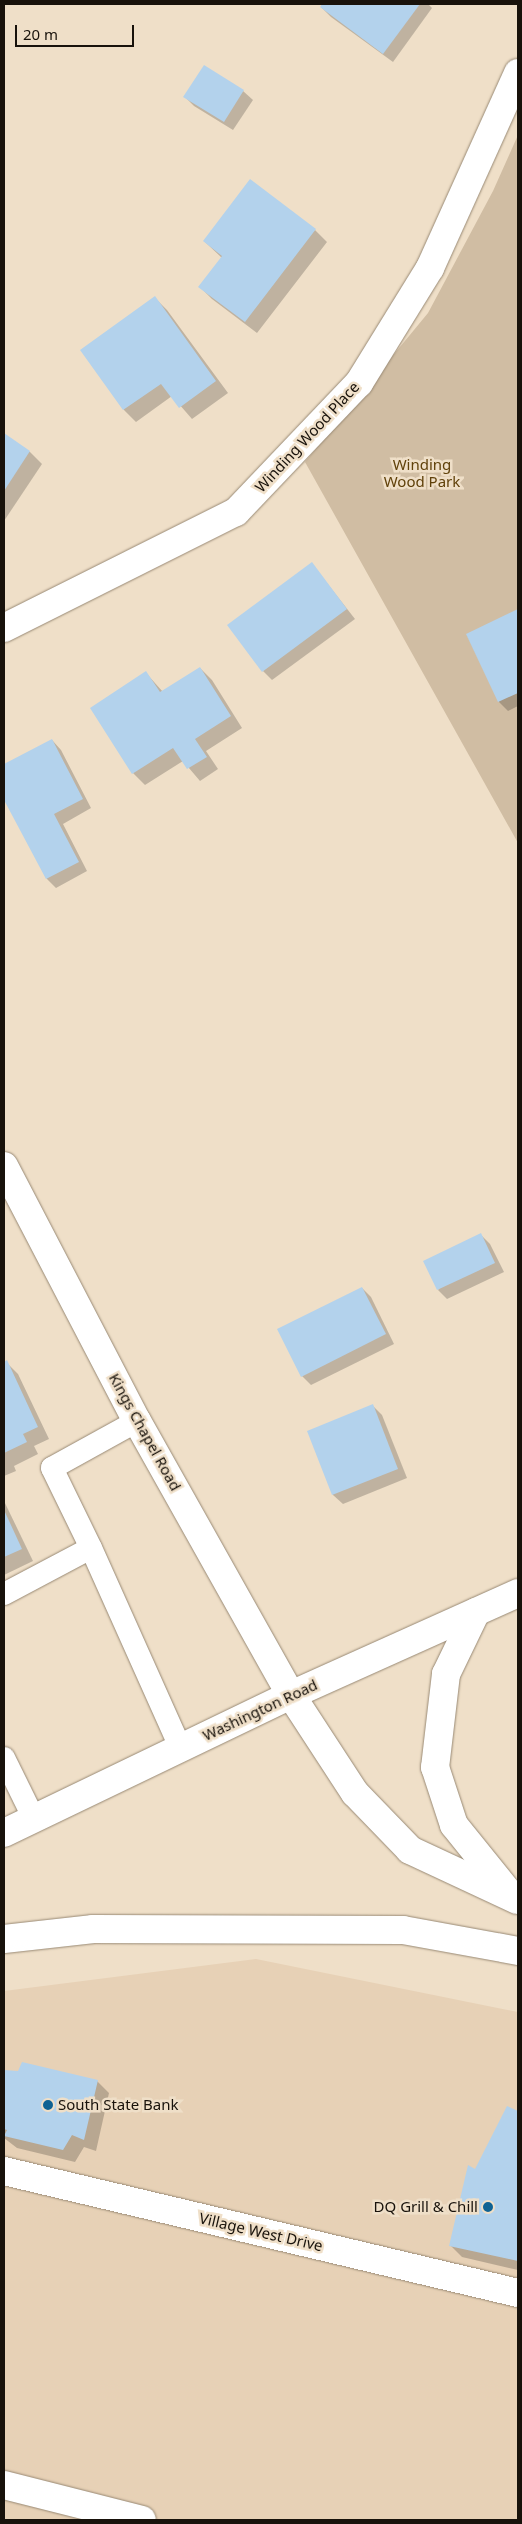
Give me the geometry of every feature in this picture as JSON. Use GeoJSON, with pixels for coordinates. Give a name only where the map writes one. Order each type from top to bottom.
{"type":"FeatureCollection","features":[{"type":"Feature","properties":{"kind":"street","name":"Winding Wood Place"},"geometry":{"type":"LineString","coordinates":[[4,628],[236,512],[358,384],[430,268],[518,73]]}},
{"type":"Feature","properties":{"kind":"street","name":"Kings Chapel Road"},"geometry":{"type":"LineString","coordinates":[[4,1166],[137,1421],[290,1695],[355,1793],[410,1850],[515,1899]]}},
{"type":"Feature","properties":{"kind":"street","name":"Washington Road"},"geometry":{"type":"LineString","coordinates":[[4,1833],[290,1695],[518,1593]]}},
{"type":"Feature","properties":{"kind":"street"},"geometry":{"type":"LineString","coordinates":[[476,1612],[446,1674],[435,1766],[454,1825],[515,1899]]}},
{"type":"Feature","properties":{"kind":"street"},"geometry":{"type":"LineString","coordinates":[[4,1939],[93,1929],[403,1930],[518,1951]]}},
{"type":"Feature","properties":{"kind":"street","name":"Village West Drive"},"geometry":{"type":"LineString","coordinates":[[4,2171],[518,2293]]}},
{"type":"Feature","properties":{"kind":"street"},"geometry":{"type":"LineString","coordinates":[[4,2485],[142,2520]]}},
{"type":"Feature","properties":{"kind":"lane"},"geometry":{"type":"LineString","coordinates":[[137,1421],[52,1468],[91,1548],[180,1747]]}},
{"type":"Feature","properties":{"kind":"lane"},"geometry":{"type":"LineString","coordinates":[[4,1594],[91,1548]]}},
{"type":"Feature","properties":{"kind":"lane"},"geometry":{"type":"LineString","coordinates":[[4,1758],[34,1819]]}},
{"type":"Feature","properties":{"kind":"shaded area"},"geometry":{"type":"Polygon","coordinates":[[[256,1959],[518,2012],[518,2520],[4,2520],[4,1991],[256,1959]]]}},
{"type":"Feature","properties":{"kind":"green space","name":"Winding Wood Park"},"geometry":{"type":"Polygon","coordinates":[[[518,135],[518,843],[305,462],[428,313],[493,191],[518,135]]]}},
{"type":"Feature","properties":{"kind":"building"},"geometry":{"type":"Polygon","coordinates":[[[322,4],[420,4],[383,54],[320,7],[322,4]]]}},
{"type":"Feature","properties":{"kind":"building"},"geometry":{"type":"Polygon","coordinates":[[[204,65],[244,90],[224,122],[183,97],[204,65]]]}},
{"type":"Feature","properties":{"kind":"building"},"geometry":{"type":"Polygon","coordinates":[[[250,179],[316,229],[245,322],[198,287],[222,256],[203,241],[250,179]]]}},
{"type":"Feature","properties":{"kind":"building"},"geometry":{"type":"Polygon","coordinates":[[[155,296],[216,381],[179,408],[161,384],[123,410],[80,350],[155,296]]]}},
{"type":"Feature","properties":{"kind":"building"},"geometry":{"type":"Polygon","coordinates":[[[4,433],[30,451],[4,491],[4,433]]]}},
{"type":"Feature","properties":{"kind":"building"},"geometry":{"type":"Polygon","coordinates":[[[312,562],[347,609],[262,672],[227,625],[312,562]]]}},
{"type":"Feature","properties":{"kind":"building"},"geometry":{"type":"Polygon","coordinates":[[[518,609],[518,693],[498,702],[466,634],[518,609]]]}},
{"type":"Feature","properties":{"kind":"building"},"geometry":{"type":"Polygon","coordinates":[[[200,667],[231,716],[195,739],[207,757],[187,769],[173,748],[132,774],[90,708],[146,671],[160,692],[200,667]]]}},
{"type":"Feature","properties":{"kind":"building"},"geometry":{"type":"Polygon","coordinates":[[[52,739],[83,799],[54,814],[79,862],[46,879],[4,800],[4,764],[52,739]]]}},
{"type":"Feature","properties":{"kind":"building"},"geometry":{"type":"Polygon","coordinates":[[[481,1233],[495,1263],[437,1290],[423,1261],[481,1233]]]}},
{"type":"Feature","properties":{"kind":"building"},"geometry":{"type":"Polygon","coordinates":[[[362,1287],[386,1334],[301,1377],[277,1329],[362,1287]]]}},
{"type":"Feature","properties":{"kind":"building"},"geometry":{"type":"Polygon","coordinates":[[[7,1360],[38,1427],[23,1434],[27,1442],[4,1453],[4,1362],[7,1360]]]}},
{"type":"Feature","properties":{"kind":"building"},"geometry":{"type":"Polygon","coordinates":[[[373,1404],[398,1469],[332,1495],[307,1431],[373,1404]]]}},
{"type":"Feature","properties":{"kind":"building"},"geometry":{"type":"Polygon","coordinates":[[[4,1510],[22,1549],[4,1557],[4,1510]]]}},
{"type":"Feature","properties":{"kind":"building","name":"South State Bank"},"geometry":{"type":"Polygon","coordinates":[[[22,2062],[98,2080],[84,2140],[72,2135],[63,2150],[4,2136],[7,2130],[4,2129],[4,2070],[18,2071],[22,2062]]]}},
{"type":"Feature","properties":{"kind":"building","name":"DQ Grill & Chill"},"geometry":{"type":"Polygon","coordinates":[[[507,2106],[518,2111],[518,2261],[449,2246],[468,2165],[475,2169],[507,2106]]]}},
{"type":"Feature","properties":{"kind":"place","name":"South State Bank"},"geometry":{"type":"Point","coordinates":[48,2105]}},
{"type":"Feature","properties":{"kind":"place","name":"DQ Grill & Chill"},"geometry":{"type":"Point","coordinates":[488,2207]}}]}
